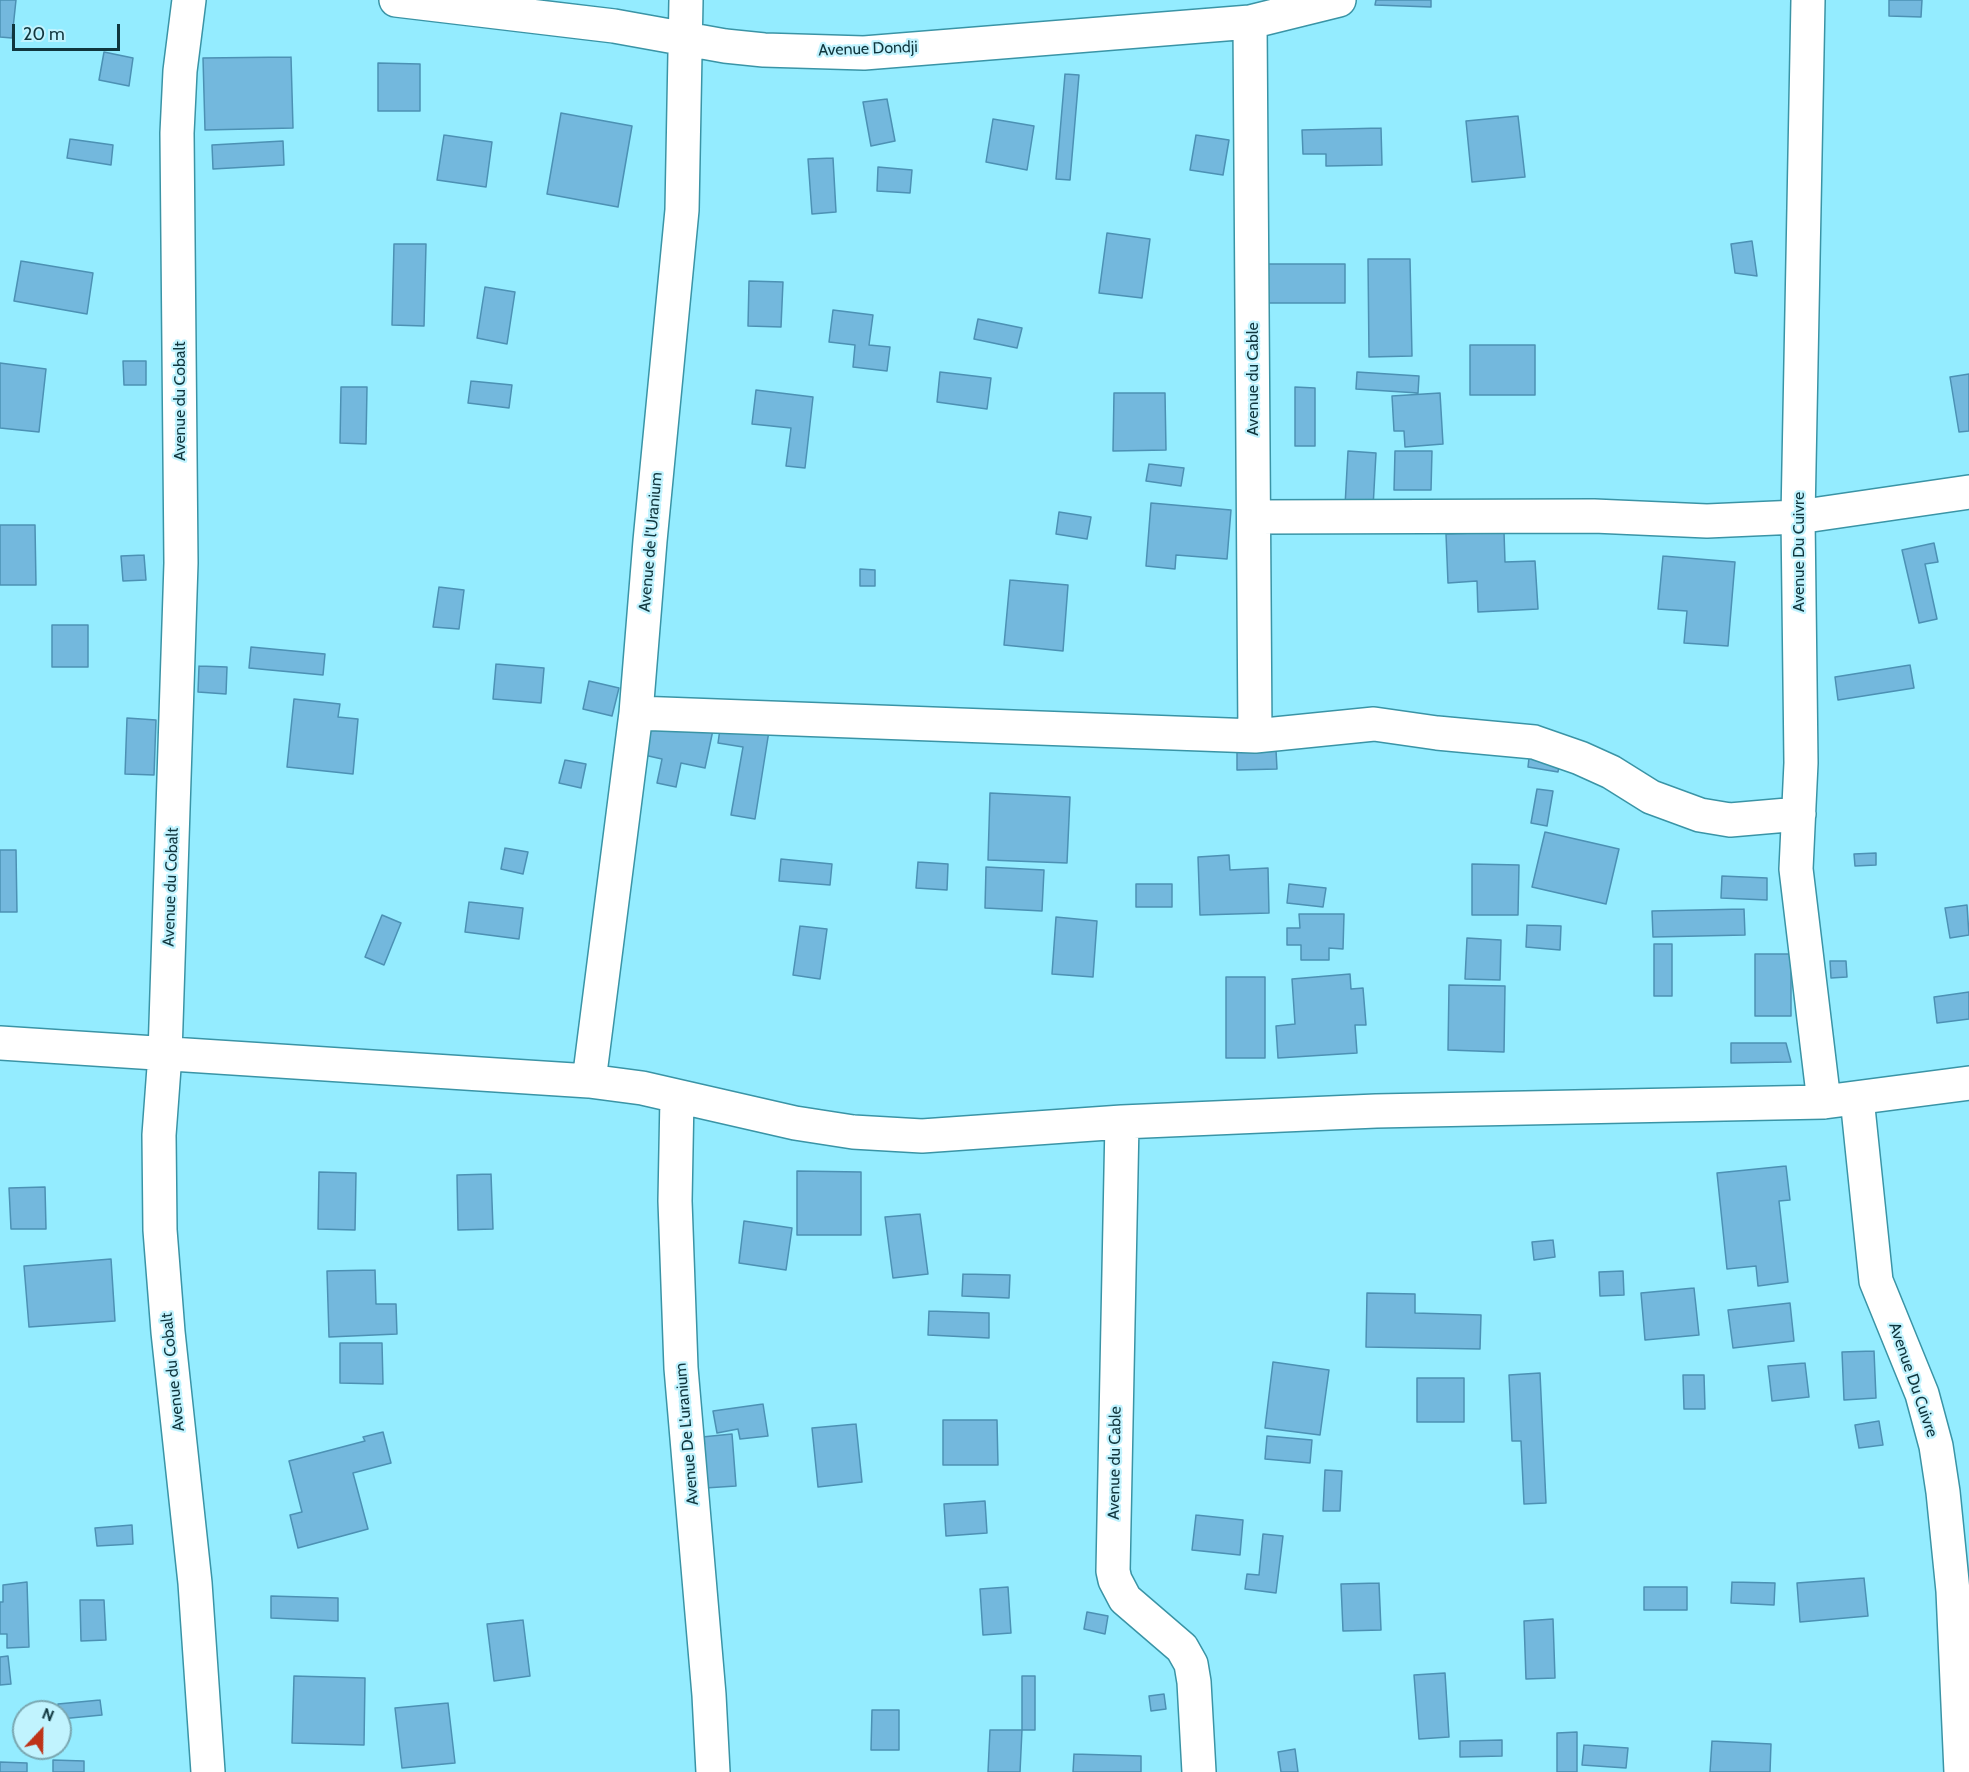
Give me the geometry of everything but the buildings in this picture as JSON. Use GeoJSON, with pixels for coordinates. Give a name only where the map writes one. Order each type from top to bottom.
{"type":"FeatureCollection","features":[{"type":"Feature","properties":{"kind":"street","name":"Avenue du Cobalt"},"geometry":{"type":"LineString","coordinates":[[189,0],[180,71],[177,133],[181,574],[165,1054],[159,1135],[160,1230],[168,1332],[195,1583],[208,1772]]}},
{"type":"Feature","properties":{"kind":"street","name":"Avenue Dondji"},"geometry":{"type":"LineString","coordinates":[[396,0],[614,26],[685,40],[764,50],[864,52],[1250,22],[1339,0]]}},
{"type":"Feature","properties":{"kind":"street","name":"Avenue de l'Uranium"},"geometry":{"type":"LineString","coordinates":[[589,1081],[636,713],[682,210],[686,0]]}},
{"type":"Feature","properties":{"kind":"street","name":"Avenue Du Cuivre"},"geometry":{"type":"LineString","coordinates":[[1808,0],[1798,518],[1801,763],[1796,869],[1824,1102]]}},
{"type":"Feature","properties":{"kind":"street","name":"Avenue du Cable"},"geometry":{"type":"LineString","coordinates":[[1250,22],[1256,736]]}},
{"type":"Feature","properties":{"kind":"street"},"geometry":{"type":"LineString","coordinates":[[1254,517],[1594,516],[1707,521],[1798,518],[1969,492]]}},
{"type":"Feature","properties":{"kind":"street"},"geometry":{"type":"LineString","coordinates":[[636,713],[1256,736],[1374,724],[1437,733],[1534,742],[1580,758],[1611,772],[1651,797],[1700,815],[1730,820],[1799,814]]}},
{"type":"Feature","properties":{"kind":"street"},"geometry":{"type":"LineString","coordinates":[[0,1043],[589,1081],[642,1088],[795,1123],[853,1132],[922,1136],[1122,1122],[1376,1111],[1824,1102],[1969,1083]]}},
{"type":"Feature","properties":{"kind":"street","name":"Avenue De L'uranium"},"geometry":{"type":"LineString","coordinates":[[677,1096],[675,1201],[681,1368],[709,1695],[712,1772]]}},
{"type":"Feature","properties":{"kind":"street","name":"Avenue Du Cuivre"},"geometry":{"type":"LineString","coordinates":[[1857,1098],[1876,1281],[1922,1394],[1936,1446],[1961,1590],[1961,1772]]}},
{"type":"Feature","properties":{"kind":"street","name":"Avenue du Cable"},"geometry":{"type":"LineString","coordinates":[[1122,1122],[1113,1571],[1125,1599],[1182,1648],[1191,1664],[1194,1682],[1198,1772]]}}]}
